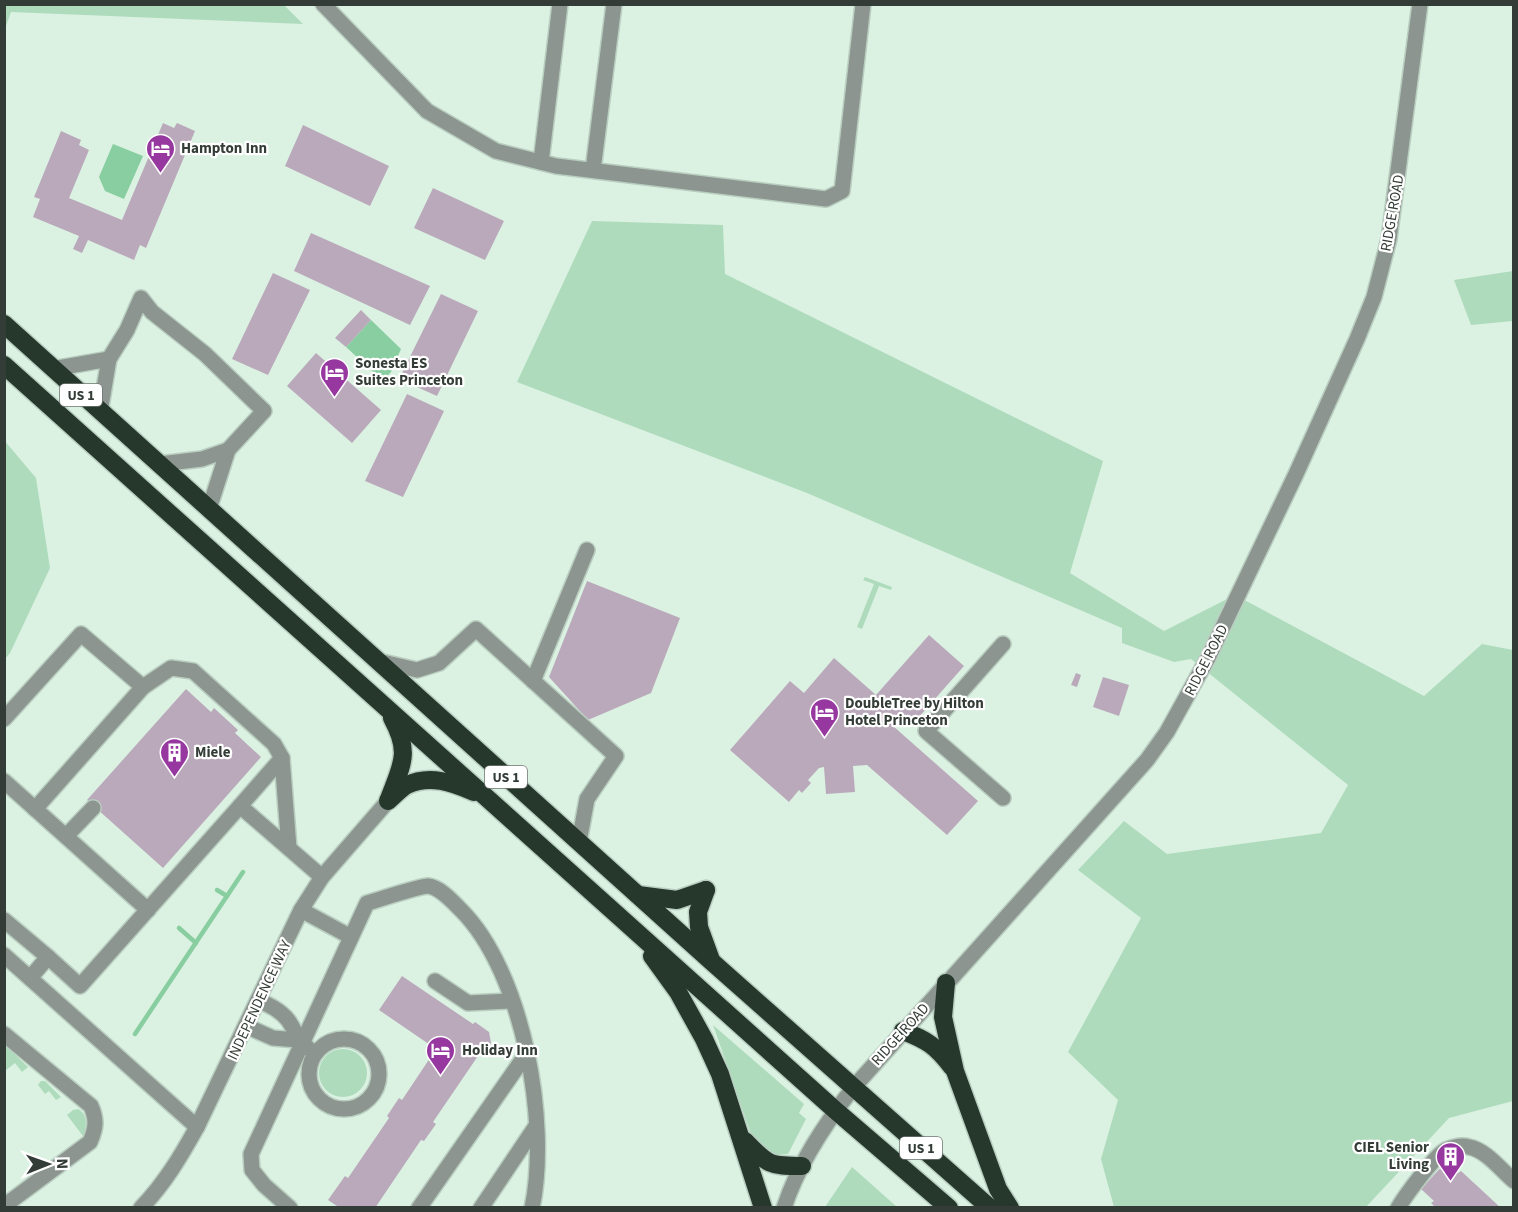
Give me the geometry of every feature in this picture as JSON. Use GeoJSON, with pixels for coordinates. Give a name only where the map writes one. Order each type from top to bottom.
{"type":"FeatureCollection","features":[{"type":"Feature","properties":{"kind":"highway","name":"US 1"},"geometry":{"type":"LineString","coordinates":[[4,324],[711,961],[990,1208]]}},
{"type":"Feature","properties":{"kind":"highway","name":"US 1"},"geometry":{"type":"LineString","coordinates":[[4,365],[627,924],[949,1208]]}},
{"type":"Feature","properties":{"kind":"highway"},"geometry":{"type":"LineString","coordinates":[[387,708],[402,736],[404,749],[402,764],[388,801]]}},
{"type":"Feature","properties":{"kind":"highway"},"geometry":{"type":"LineString","coordinates":[[388,801],[408,785],[432,779],[455,783],[490,800]]}},
{"type":"Feature","properties":{"kind":"highway"},"geometry":{"type":"LineString","coordinates":[[638,895],[677,900],[706,890],[698,912],[699,927],[711,961]]}},
{"type":"Feature","properties":{"kind":"highway"},"geometry":{"type":"LineString","coordinates":[[627,924],[678,992],[704,1039],[720,1074],[763,1208]]}},
{"type":"Feature","properties":{"kind":"highway"},"geometry":{"type":"LineString","coordinates":[[946,983],[943,1017],[955,1071],[998,1189],[1010,1208]]}},
{"type":"Feature","properties":{"kind":"highway"},"geometry":{"type":"LineString","coordinates":[[903,1031],[924,1039],[938,1049],[955,1071]]}},
{"type":"Feature","properties":{"kind":"highway"},"geometry":{"type":"LineString","coordinates":[[742,1138],[764,1162],[777,1166],[802,1166]]}},
{"type":"Feature","properties":{"kind":"street"},"geometry":{"type":"LineString","coordinates":[[323,4],[426,111],[496,151],[541,162],[593,170],[826,199],[842,191],[863,4]]}},
{"type":"Feature","properties":{"kind":"street"},"geometry":{"type":"LineString","coordinates":[[541,162],[560,4]]}},
{"type":"Feature","properties":{"kind":"street"},"geometry":{"type":"LineString","coordinates":[[593,170],[614,4]]}},
{"type":"Feature","properties":{"kind":"street","name":"RIDGE ROAD"},"geometry":{"type":"LineString","coordinates":[[784,1208],[802,1166],[836,1110],[903,1031],[1147,760],[1172,724],[1208,658],[1296,474],[1374,297],[1389,239],[1420,4]]}},
{"type":"Feature","properties":{"kind":"street"},"geometry":{"type":"LineString","coordinates":[[100,412],[109,359],[127,330],[141,298],[152,312],[205,354],[264,411],[228,450],[209,509]]}},
{"type":"Feature","properties":{"kind":"street"},"geometry":{"type":"LineString","coordinates":[[52,369],[109,359]]}},
{"type":"Feature","properties":{"kind":"street"},"geometry":{"type":"LineString","coordinates":[[160,464],[202,459],[228,450]]}},
{"type":"Feature","properties":{"kind":"street"},"geometry":{"type":"LineString","coordinates":[[533,681],[587,550]]}},
{"type":"Feature","properties":{"kind":"street"},"geometry":{"type":"LineString","coordinates":[[378,661],[417,670],[439,663],[476,629],[616,756],[587,799],[579,842]]}},
{"type":"Feature","properties":{"kind":"street"},"geometry":{"type":"LineString","coordinates":[[4,719],[81,634],[143,687]]}},
{"type":"Feature","properties":{"kind":"street"},"geometry":{"type":"LineString","coordinates":[[1003,644],[926,731],[1003,798]]}},
{"type":"Feature","properties":{"kind":"street"},"geometry":{"type":"LineString","coordinates":[[35,809],[143,687],[171,668],[193,671],[274,744],[282,758],[289,848]]}},
{"type":"Feature","properties":{"kind":"street"},"geometry":{"type":"LineString","coordinates":[[4,920],[80,986],[282,758]]}},
{"type":"Feature","properties":{"kind":"street"},"geometry":{"type":"LineString","coordinates":[[4,781],[148,910]]}},
{"type":"Feature","properties":{"kind":"street","name":"INDEPENDENCE WAY"},"geometry":{"type":"LineString","coordinates":[[141,1208],[179,1160],[197,1127],[301,910],[322,877],[388,801]]}},
{"type":"Feature","properties":{"kind":"street"},"geometry":{"type":"LineString","coordinates":[[240,806],[322,877]]}},
{"type":"Feature","properties":{"kind":"street"},"geometry":{"type":"LineString","coordinates":[[66,836],[93,808]]}},
{"type":"Feature","properties":{"kind":"street"},"geometry":{"type":"LineString","coordinates":[[290,1208],[264,1185],[252,1170],[251,1154],[300,1042],[366,903],[428,886],[453,901],[473,922],[490,948],[512,1001],[527,1053],[534,1089],[537,1164],[532,1208]]}},
{"type":"Feature","properties":{"kind":"street"},"geometry":{"type":"LineString","coordinates":[[301,910],[351,938]]}},
{"type":"Feature","properties":{"kind":"street"},"geometry":{"type":"LineString","coordinates":[[4,955],[197,1127]]}},
{"type":"Feature","properties":{"kind":"street"},"geometry":{"type":"LineString","coordinates":[[30,978],[48,957]]}},
{"type":"Feature","properties":{"kind":"street"},"geometry":{"type":"LineString","coordinates":[[435,981],[468,1003],[512,1001]]}},
{"type":"Feature","properties":{"kind":"street"},"geometry":{"type":"LineString","coordinates":[[258,1000],[276,1009],[288,1020],[300,1042],[315,1054]]}},
{"type":"Feature","properties":{"kind":"street"},"geometry":{"type":"LineString","coordinates":[[246,1026],[273,1038],[300,1042]]}},
{"type":"Feature","properties":{"kind":"street"},"geometry":{"type":"LineString","coordinates":[[4,1034],[91,1106],[96,1117],[96,1130],[90,1142],[4,1206]]}},
{"type":"Feature","properties":{"kind":"street"},"geometry":{"type":"LineString","coordinates":[[336,1039],[349,1039],[361,1043],[371,1051],[377,1062],[379,1075],[376,1088],[359,1106],[346,1109],[333,1107],[322,1101],[314,1091],[309,1079],[310,1066],[315,1054],[324,1045],[336,1039]]}},
{"type":"Feature","properties":{"kind":"street"},"geometry":{"type":"LineString","coordinates":[[419,1208],[527,1053]]}},
{"type":"Feature","properties":{"kind":"street"},"geometry":{"type":"LineString","coordinates":[[481,1208],[537,1125]]}},
{"type":"Feature","properties":{"kind":"street"},"geometry":{"type":"LineString","coordinates":[[1405,1204],[1444,1151],[1456,1147],[1470,1147],[1483,1153],[1514,1181]]}},
{"type":"Feature","properties":{"kind":"shaded area"},"geometry":{"type":"Polygon","coordinates":[[[5,4],[284,5],[303,24],[11,12],[5,29],[5,4]]]}},
{"type":"Feature","properties":{"kind":"shaded area"},"geometry":{"type":"Polygon","coordinates":[[[113,144],[143,156],[124,199],[105,191],[99,177],[113,144]]]}},
{"type":"Feature","properties":{"kind":"shaded area"},"geometry":{"type":"Polygon","coordinates":[[[592,221],[723,225],[725,274],[1103,461],[1070,573],[1164,631],[1235,595],[1424,696],[1482,644],[1513,650],[1513,1101],[1449,1118],[1366,1207],[1114,1207],[1101,1159],[1118,1100],[1068,1052],[1141,918],[1078,870],[1124,821],[1167,854],[1321,833],[1348,785],[1191,659],[1174,662],[1122,643],[1122,628],[807,493],[517,382],[592,221]]]}},
{"type":"Feature","properties":{"kind":"shaded area"},"geometry":{"type":"Polygon","coordinates":[[[1513,271],[1513,321],[1471,325],[1454,280],[1513,271]]]}},
{"type":"Feature","properties":{"kind":"shaded area"},"geometry":{"type":"Polygon","coordinates":[[[371,320],[401,349],[391,372],[383,381],[346,347],[371,320]]]}},
{"type":"Feature","properties":{"kind":"shaded area"},"geometry":{"type":"Polygon","coordinates":[[[4,440],[36,478],[50,568],[10,653],[5,659],[4,440]]]}},
{"type":"Feature","properties":{"kind":"shaded area"},"geometry":{"type":"Polygon","coordinates":[[[865,577],[892,587],[891,590],[879,586],[862,629],[857,627],[874,584],[863,580],[865,577]]]}},
{"type":"Feature","properties":{"kind":"shaded area"},"geometry":{"type":"Polygon","coordinates":[[[713,1025],[804,1104],[799,1113],[806,1119],[788,1154],[771,1155],[752,1137],[713,1025]]]}},
{"type":"Feature","properties":{"kind":"shaded area"},"geometry":{"type":"Polygon","coordinates":[[[4,1044],[28,1067],[22,1072],[15,1063],[5,1071],[4,1044]]]}},
{"type":"Feature","properties":{"kind":"shaded area"},"geometry":{"type":"Polygon","coordinates":[[[338,1049],[348,1049],[360,1056],[367,1068],[367,1078],[360,1090],[348,1097],[338,1097],[323,1086],[319,1078],[319,1068],[330,1053],[338,1049]]]}},
{"type":"Feature","properties":{"kind":"shaded area"},"geometry":{"type":"Polygon","coordinates":[[[41,1081],[45,1081],[61,1097],[56,1100],[49,1091],[45,1094],[38,1085],[41,1081]]]}},
{"type":"Feature","properties":{"kind":"shaded area"},"geometry":{"type":"Polygon","coordinates":[[[78,1109],[86,1120],[83,1136],[67,1115],[78,1109]]]}},
{"type":"Feature","properties":{"kind":"shaded area"},"geometry":{"type":"Polygon","coordinates":[[[852,1167],[897,1207],[825,1207],[852,1167]]]}},
{"type":"Feature","properties":{"kind":"building","name":"Hampton Inn"},"geometry":{"type":"Polygon","coordinates":[[[163,123],[174,128],[177,123],[195,131],[146,248],[140,245],[134,260],[88,240],[82,253],[73,249],[79,236],[33,217],[40,199],[34,197],[61,131],[81,140],[79,145],[89,150],[69,198],[122,220],[163,123]]]}},
{"type":"Feature","properties":{"kind":"building"},"geometry":{"type":"Polygon","coordinates":[[[303,125],[389,166],[370,206],[285,166],[303,125]]]}},
{"type":"Feature","properties":{"kind":"building"},"geometry":{"type":"Polygon","coordinates":[[[433,188],[504,221],[485,260],[414,228],[433,188]]]}},
{"type":"Feature","properties":{"kind":"building"},"geometry":{"type":"Polygon","coordinates":[[[311,233],[430,286],[410,325],[294,271],[311,233]]]}},
{"type":"Feature","properties":{"kind":"building"},"geometry":{"type":"Polygon","coordinates":[[[273,273],[310,290],[268,375],[232,359],[273,273]]]}},
{"type":"Feature","properties":{"kind":"building"},"geometry":{"type":"Polygon","coordinates":[[[441,294],[478,311],[437,396],[399,379],[441,294]]]}},
{"type":"Feature","properties":{"kind":"building"},"geometry":{"type":"Polygon","coordinates":[[[361,310],[371,320],[346,347],[335,338],[361,310]]]}},
{"type":"Feature","properties":{"kind":"building","name":"Sonesta ES Suites Princeton"},"geometry":{"type":"Polygon","coordinates":[[[316,353],[381,410],[352,443],[287,386],[316,353]]]}},
{"type":"Feature","properties":{"kind":"building"},"geometry":{"type":"Polygon","coordinates":[[[407,394],[444,411],[403,497],[365,481],[407,394]]]}},
{"type":"Feature","properties":{"kind":"building"},"geometry":{"type":"Polygon","coordinates":[[[587,581],[680,618],[651,693],[588,720],[549,677],[587,581]]]}},
{"type":"Feature","properties":{"kind":"building","name":"DoubleTree by Hilton Hotel Princeton"},"geometry":{"type":"Polygon","coordinates":[[[929,635],[964,666],[911,726],[901,717],[893,726],[978,801],[947,835],[867,765],[853,766],[855,792],[826,794],[824,767],[819,768],[808,780],[811,783],[802,793],[799,790],[789,802],[730,750],[790,681],[804,693],[834,658],[876,695],[929,635]]]}},
{"type":"Feature","properties":{"kind":"building"},"geometry":{"type":"Polygon","coordinates":[[[1076,673],[1081,675],[1077,687],[1071,685],[1076,673]]]}},
{"type":"Feature","properties":{"kind":"building"},"geometry":{"type":"Polygon","coordinates":[[[1103,677],[1129,685],[1119,716],[1093,707],[1103,677]]]}},
{"type":"Feature","properties":{"kind":"building","name":"Miele"},"geometry":{"type":"Polygon","coordinates":[[[186,689],[211,712],[214,708],[238,730],[235,733],[261,757],[163,868],[87,800],[186,689]]]}},
{"type":"Feature","properties":{"kind":"building","name":"Holiday Inn"},"geometry":{"type":"Polygon","coordinates":[[[402,976],[473,1024],[475,1022],[489,1032],[491,1043],[483,1055],[480,1053],[433,1122],[436,1124],[424,1141],[421,1140],[375,1208],[340,1208],[328,1200],[345,1176],[348,1178],[389,1118],[387,1116],[399,1098],[402,1100],[436,1049],[379,1010],[402,976]]]}},
{"type":"Feature","properties":{"kind":"building","name":"CIEL Senior Living"},"geometry":{"type":"Polygon","coordinates":[[[1446,1162],[1458,1173],[1461,1171],[1501,1208],[1436,1208],[1431,1203],[1434,1201],[1421,1189],[1446,1162]]]}},
{"type":"Feature","properties":{"kind":"waterway"},"geometry":{"type":"LineString","coordinates":[[135,1034],[243,872]]}},
{"type":"Feature","properties":{"kind":"waterway"},"geometry":{"type":"LineString","coordinates":[[217,890],[227,896]]}},
{"type":"Feature","properties":{"kind":"waterway"},"geometry":{"type":"LineString","coordinates":[[179,928],[196,943]]}},
{"type":"Feature","properties":{"kind":"place","name":"Hampton Inn"},"geometry":{"type":"Point","coordinates":[160,174]}},
{"type":"Feature","properties":{"kind":"place","name":"Sonesta ES Suites Princeton"},"geometry":{"type":"Point","coordinates":[334,398]}},
{"type":"Feature","properties":{"kind":"place","name":"DoubleTree by Hilton Hotel Princeton"},"geometry":{"type":"Point","coordinates":[824,738]}},
{"type":"Feature","properties":{"kind":"place","name":"Miele"},"geometry":{"type":"Point","coordinates":[174,778]}},
{"type":"Feature","properties":{"kind":"place","name":"Holiday Inn"},"geometry":{"type":"Point","coordinates":[441,1076]}},
{"type":"Feature","properties":{"kind":"place","name":"CIEL Senior Living"},"geometry":{"type":"Point","coordinates":[1450,1182]}}]}
